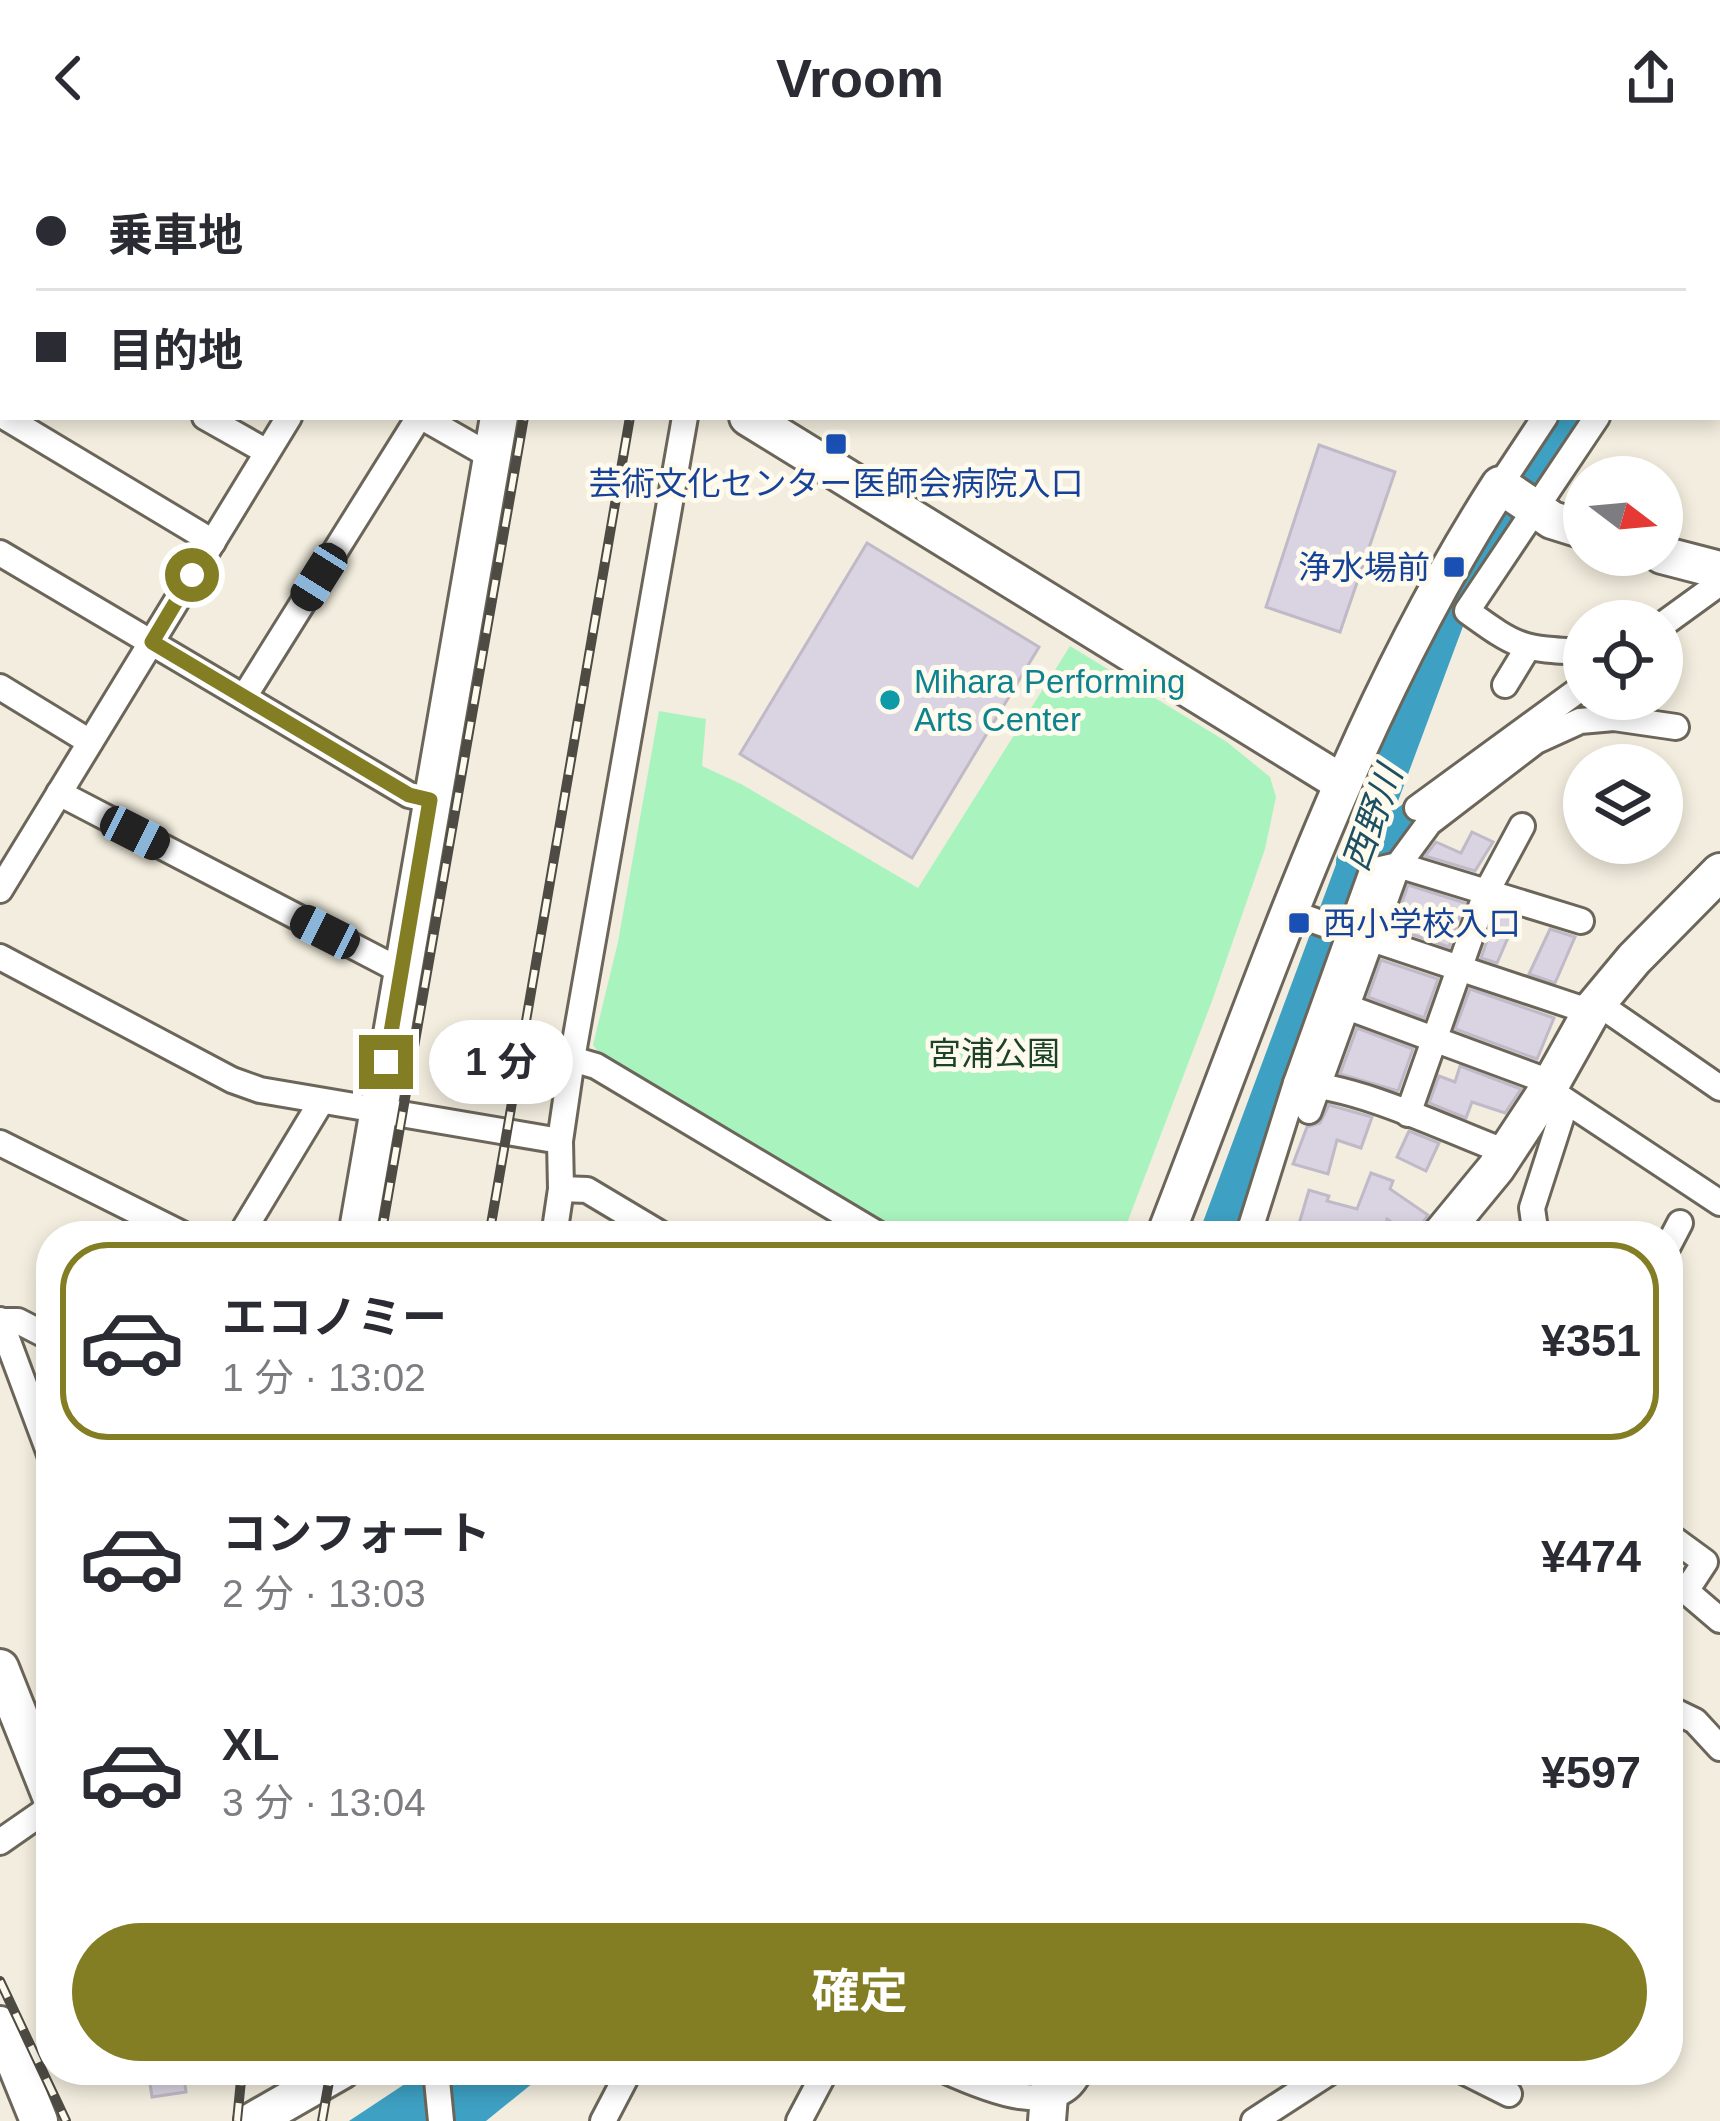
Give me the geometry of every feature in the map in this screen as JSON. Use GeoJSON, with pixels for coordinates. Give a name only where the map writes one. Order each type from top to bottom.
{"type":"FeatureCollection","features":[{"type":"Feature","properties":{"kind":"street"},"geometry":{"type":"LineString","coordinates":[[10,420],[213,542]]}},
{"type":"Feature","properties":{"kind":"street"},"geometry":{"type":"LineString","coordinates":[[211,420],[267,452]]}},
{"type":"Feature","properties":{"kind":"street"},"geometry":{"type":"LineString","coordinates":[[0,890],[287,420]]}},
{"type":"Feature","properties":{"kind":"street"},"geometry":{"type":"LineString","coordinates":[[244,697],[418,420]]}},
{"type":"Feature","properties":{"kind":"street"},"geometry":{"type":"LineString","coordinates":[[425,420],[492,458]]}},
{"type":"Feature","properties":{"kind":"street"},"geometry":{"type":"LineString","coordinates":[[359,1221],[498,420]]}},
{"type":"Feature","properties":{"kind":"street"},"geometry":{"type":"LineString","coordinates":[[556,1221],[560,1141],[572,1059],[684,420]]}},
{"type":"Feature","properties":{"kind":"street"},"geometry":{"type":"LineString","coordinates":[[753,420],[1342,782]]}},
{"type":"Feature","properties":{"kind":"street"},"geometry":{"type":"LineString","coordinates":[[1172,1221],[1342,782],[1425,610],[1543,420]]}},
{"type":"Feature","properties":{"kind":"street"},"geometry":{"type":"LineString","coordinates":[[1563,651],[1527,649],[1467,611],[1595,420]]}},
{"type":"Feature","properties":{"kind":"street"},"geometry":{"type":"LineString","coordinates":[[1500,485],[1563,523]]}},
{"type":"Feature","properties":{"kind":"street"},"geometry":{"type":"LineString","coordinates":[[0,553],[409,795],[430,800]]}},
{"type":"Feature","properties":{"kind":"street"},"geometry":{"type":"LineString","coordinates":[[1683,560],[1720,570]]}},
{"type":"Feature","properties":{"kind":"street"},"geometry":{"type":"LineString","coordinates":[[1683,610],[1720,583]]}},
{"type":"Feature","properties":{"kind":"street"},"geometry":{"type":"LineString","coordinates":[[1505,686],[1527,649]]}},
{"type":"Feature","properties":{"kind":"street"},"geometry":{"type":"LineString","coordinates":[[0,686],[91,742]]}},
{"type":"Feature","properties":{"kind":"street"},"geometry":{"type":"LineString","coordinates":[[1418,808],[1563,701]]}},
{"type":"Feature","properties":{"kind":"street"},"geometry":{"type":"LineString","coordinates":[[1254,1221],[1359,936],[1398,865],[1429,824],[1536,741],[1580,721],[1614,718],[1676,727]]}},
{"type":"Feature","properties":{"kind":"street"},"geometry":{"type":"LineString","coordinates":[[59,793],[401,971]]}},
{"type":"Feature","properties":{"kind":"street"},"geometry":{"type":"LineString","coordinates":[[1408,1114],[1486,893],[1522,826]]}},
{"type":"Feature","properties":{"kind":"street"},"geometry":{"type":"LineString","coordinates":[[1398,865],[1581,921]]}},
{"type":"Feature","properties":{"kind":"street"},"geometry":{"type":"LineString","coordinates":[[1452,1221],[1548,1089],[1594,1007],[1720,872]]}},
{"type":"Feature","properties":{"kind":"street"},"geometry":{"type":"LineString","coordinates":[[1304,917],[1579,1008],[1603,1007],[1720,1088]]}},
{"type":"Feature","properties":{"kind":"street"},"geometry":{"type":"LineString","coordinates":[[1309,1111],[1307,1084],[1347,1007],[1359,936]]}},
{"type":"Feature","properties":{"kind":"street"},"geometry":{"type":"LineString","coordinates":[[0,957],[232,1080],[260,1090],[560,1141]]}},
{"type":"Feature","properties":{"kind":"street"},"geometry":{"type":"LineString","coordinates":[[1347,1007],[1542,1079],[1561,1118],[1532,1208],[1534,1221]]}},
{"type":"Feature","properties":{"kind":"street"},"geometry":{"type":"LineString","coordinates":[[572,1059],[596,1066],[856,1221]]}},
{"type":"Feature","properties":{"kind":"street"},"geometry":{"type":"LineString","coordinates":[[1307,1084],[1408,1114],[1506,1152]]}},
{"type":"Feature","properties":{"kind":"street"},"geometry":{"type":"LineString","coordinates":[[1548,1089],[1720,1203]]}},
{"type":"Feature","properties":{"kind":"street"},"geometry":{"type":"LineString","coordinates":[[249,1221],[321,1102]]}},
{"type":"Feature","properties":{"kind":"street"},"geometry":{"type":"LineString","coordinates":[[0,1143],[156,1221]]}},
{"type":"Feature","properties":{"kind":"street"},"geometry":{"type":"LineString","coordinates":[[561,1189],[587,1190],[639,1221]]}},
{"type":"Feature","properties":{"kind":"street"},"geometry":{"type":"LineString","coordinates":[[36,1330],[18,1321],[0,1321],[36,1417]]}},
{"type":"Feature","properties":{"kind":"street"},"geometry":{"type":"LineString","coordinates":[[1683,1546],[1706,1562],[1686,1592],[1720,1620]]}},
{"type":"Feature","properties":{"kind":"street"},"geometry":{"type":"LineString","coordinates":[[0,1669],[36,1759]]}},
{"type":"Feature","properties":{"kind":"street"},"geometry":{"type":"LineString","coordinates":[[1683,1715],[1695,1721],[1720,1748]]}},
{"type":"Feature","properties":{"kind":"street"},"geometry":{"type":"LineString","coordinates":[[0,1842],[36,1816]]}},
{"type":"Feature","properties":{"kind":"street"},"geometry":{"type":"LineString","coordinates":[[0,2025],[39,2121]]}},
{"type":"Feature","properties":{"kind":"street"},"geometry":{"type":"LineString","coordinates":[[253,2121],[316,2085]]}},
{"type":"Feature","properties":{"kind":"street"},"geometry":{"type":"LineString","coordinates":[[437,2085],[441,2121]]}},
{"type":"Feature","properties":{"kind":"street"},"geometry":{"type":"LineString","coordinates":[[603,2121],[622,2085]]}},
{"type":"Feature","properties":{"kind":"street"},"geometry":{"type":"LineString","coordinates":[[799,2121],[818,2085]]}},
{"type":"Feature","properties":{"kind":"street"},"geometry":{"type":"LineString","coordinates":[[978,2085],[1028,2107],[1076,2085]]}},
{"type":"Feature","properties":{"kind":"street"},"geometry":{"type":"LineString","coordinates":[[1254,2121],[1310,2085]]}},
{"type":"Feature","properties":{"kind":"street"},"geometry":{"type":"LineString","coordinates":[[1492,2085],[1510,2094]]}},
{"type":"Feature","properties":{"kind":"green space","name":"宮浦公園"},"geometry":{"type":"Polygon","coordinates":[[[1070,646],[1227,742],[1270,777],[1276,797],[1265,849],[1128,1221],[879,1221],[600,1054],[593,1045],[618,942],[659,711],[706,719],[702,766],[918,888],[1070,646]]]}},
{"type":"Feature","properties":{"kind":"water"},"geometry":{"type":"Polygon","coordinates":[[[403,2085],[530,2085],[486,2121],[349,2121],[403,2085]]]}},
{"type":"Feature","properties":{"kind":"building"},"geometry":{"type":"Polygon","coordinates":[[[1319,445],[1395,472],[1340,632],[1266,607],[1319,445]]]}},
{"type":"Feature","properties":{"kind":"building","name":"Mihara Performing Arts Center"},"geometry":{"type":"Polygon","coordinates":[[[867,543],[1039,647],[912,858],[740,754],[867,543]]]}},
{"type":"Feature","properties":{"kind":"building"},"geometry":{"type":"Polygon","coordinates":[[[1472,832],[1493,842],[1475,871],[1425,856],[1436,842],[1461,853],[1472,832]]]}},
{"type":"Feature","properties":{"kind":"building"},"geometry":{"type":"Polygon","coordinates":[[[1408,885],[1465,903],[1449,947],[1393,928],[1408,885]]]}},
{"type":"Feature","properties":{"kind":"building"},"geometry":{"type":"Polygon","coordinates":[[[1497,912],[1516,919],[1497,963],[1481,958],[1497,912]]]}},
{"type":"Feature","properties":{"kind":"building"},"geometry":{"type":"Polygon","coordinates":[[[1550,929],[1575,937],[1555,983],[1529,974],[1550,929]]]}},
{"type":"Feature","properties":{"kind":"building"},"geometry":{"type":"Polygon","coordinates":[[[1381,960],[1438,979],[1424,1018],[1368,997],[1381,960]]]}},
{"type":"Feature","properties":{"kind":"building"},"geometry":{"type":"Polygon","coordinates":[[[1470,989],[1554,1018],[1537,1059],[1455,1029],[1470,989]]]}},
{"type":"Feature","properties":{"kind":"building"},"geometry":{"type":"Polygon","coordinates":[[[1357,1028],[1413,1049],[1398,1091],[1340,1074],[1357,1028]]]}},
{"type":"Feature","properties":{"kind":"building"},"geometry":{"type":"Polygon","coordinates":[[[1460,1066],[1521,1089],[1505,1113],[1472,1102],[1466,1118],[1429,1103],[1439,1076],[1455,1082],[1460,1066]]]}},
{"type":"Feature","properties":{"kind":"building"},"geometry":{"type":"Polygon","coordinates":[[[1329,1105],[1372,1117],[1361,1148],[1337,1140],[1328,1174],[1293,1164],[1307,1127],[1320,1123],[1329,1105]]]}},
{"type":"Feature","properties":{"kind":"building"},"geometry":{"type":"Polygon","coordinates":[[[1409,1131],[1439,1143],[1426,1171],[1397,1157],[1409,1131]]]}},
{"type":"Feature","properties":{"kind":"building"},"geometry":{"type":"Polygon","coordinates":[[[1371,1173],[1393,1181],[1390,1189],[1428,1215],[1424,1221],[1300,1221],[1309,1190],[1329,1196],[1327,1201],[1357,1209],[1371,1173]]]}},
{"type":"Feature","properties":{"kind":"building"},"geometry":{"type":"Polygon","coordinates":[[[150,2085],[185,2085],[186,2092],[152,2097],[150,2085]]]}},
{"type":"Feature","properties":{"kind":"waterway","name":"西野川"},"geometry":{"type":"LineString","coordinates":[[1223,1221],[1448,615],[1502,512],[1560,420]]}},
{"type":"Feature","properties":{"kind":"waterway"},"geometry":{"type":"LineString","coordinates":[[1354,862],[1450,792]]}},
{"type":"Feature","properties":{"kind":"railway"},"geometry":{"type":"LineString","coordinates":[[384,1221],[523,420]]}},
{"type":"Feature","properties":{"kind":"railway"},"geometry":{"type":"LineString","coordinates":[[492,1221],[629,420]]}},
{"type":"Feature","properties":{"kind":"railway"},"geometry":{"type":"LineString","coordinates":[[0,1981],[36,2057]]}},
{"type":"Feature","properties":{"kind":"railway"},"geometry":{"type":"LineString","coordinates":[[49,2085],[66,2121]]}},
{"type":"Feature","properties":{"kind":"railway"},"geometry":{"type":"LineString","coordinates":[[237,2121],[241,2085]]}},
{"type":"Feature","properties":{"kind":"railway"},"geometry":{"type":"LineString","coordinates":[[322,2121],[328,2085]]}},
{"type":"Feature","properties":{"kind":"place","name":"芸術文化センター医師会病院入口"},"geometry":{"type":"Point","coordinates":[836,444]}},
{"type":"Feature","properties":{"kind":"place","name":"浄水場前"},"geometry":{"type":"Point","coordinates":[1454,567]}},
{"type":"Feature","properties":{"kind":"place","name":"Mihara Performing Arts Center"},"geometry":{"type":"Point","coordinates":[890,700]}},
{"type":"Feature","properties":{"kind":"place","name":"西小学校入口"},"geometry":{"type":"Point","coordinates":[1299,923]}},
{"type":"Feature","properties":{"kind":"route"},"geometry":{"type":"LineString","coordinates":[[192,575],[152,642],[409,795],[430,800],[386,1062]]}}]}
